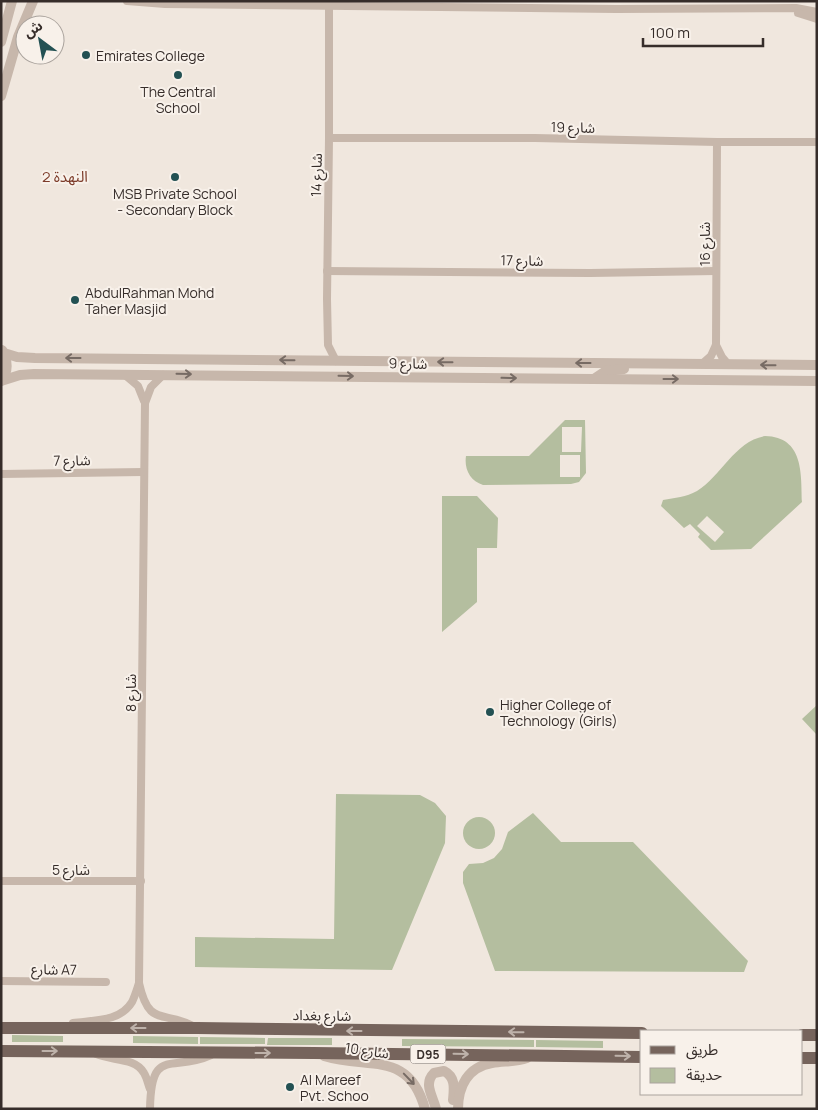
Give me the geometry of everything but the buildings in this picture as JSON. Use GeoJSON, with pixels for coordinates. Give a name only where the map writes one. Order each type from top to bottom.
{"type":"FeatureCollection","features":[{"type":"Feature","properties":{"kind":"main road","name":"شارع بغداد"},"geometry":{"type":"LineString","coordinates":[[1,1028],[197,1028],[640,1034]]}},
{"type":"Feature","properties":{"kind":"main road"},"geometry":{"type":"LineString","coordinates":[[803,1035],[817,1035]]}},
{"type":"Feature","properties":{"kind":"main road","name":"D95"},"geometry":{"type":"LineString","coordinates":[[1,1051],[314,1052],[640,1057]]}},
{"type":"Feature","properties":{"kind":"main road"},"geometry":{"type":"LineString","coordinates":[[803,1058],[817,1058]]}},
{"type":"Feature","properties":{"kind":"street"},"geometry":{"type":"LineString","coordinates":[[1,42],[12,1]]}},
{"type":"Feature","properties":{"kind":"street"},"geometry":{"type":"LineString","coordinates":[[1,96],[18,38],[32,1]]}},
{"type":"Feature","properties":{"kind":"street"},"geometry":{"type":"LineString","coordinates":[[126,1],[165,4],[719,5],[803,9],[817,12]]}},
{"type":"Feature","properties":{"kind":"street","name":"شارع 14"},"geometry":{"type":"LineString","coordinates":[[329,5],[328,345],[336,361]]}},
{"type":"Feature","properties":{"kind":"street"},"geometry":{"type":"LineString","coordinates":[[784,9],[817,19]]}},
{"type":"Feature","properties":{"kind":"street","name":"شارع 19"},"geometry":{"type":"LineString","coordinates":[[329,138],[535,138],[817,142]]}},
{"type":"Feature","properties":{"kind":"street","name":"شارع 16"},"geometry":{"type":"LineString","coordinates":[[716,345],[717,142]]}},
{"type":"Feature","properties":{"kind":"street","name":"شارع 17"},"geometry":{"type":"LineString","coordinates":[[327,271],[590,274],[716,271]]}},
{"type":"Feature","properties":{"kind":"street","name":"شارع 14"},"geometry":{"type":"LineString","coordinates":[[320,360],[328,345]]}},
{"type":"Feature","properties":{"kind":"street"},"geometry":{"type":"LineString","coordinates":[[702,364],[711,356],[716,345]]}},
{"type":"Feature","properties":{"kind":"street"},"geometry":{"type":"LineString","coordinates":[[716,345],[722,358],[728,364]]}},
{"type":"Feature","properties":{"kind":"street"},"geometry":{"type":"LineString","coordinates":[[1,381],[7,365],[3,351]]}},
{"type":"Feature","properties":{"kind":"street","name":"شارع 9"},"geometry":{"type":"LineString","coordinates":[[3,351],[17,357],[35,358],[817,365]]}},
{"type":"Feature","properties":{"kind":"street"},"geometry":{"type":"LineString","coordinates":[[594,379],[606,371],[634,369],[652,364]]}},
{"type":"Feature","properties":{"kind":"street","name":"شارع 9"},"geometry":{"type":"LineString","coordinates":[[1,381],[13,376],[27,374],[817,381]]}},
{"type":"Feature","properties":{"kind":"street"},"geometry":{"type":"LineString","coordinates":[[123,374],[138,386],[145,403]]}},
{"type":"Feature","properties":{"kind":"street","name":"شارع 8"},"geometry":{"type":"LineString","coordinates":[[165,374],[151,387],[145,403],[139,983],[145,1002],[155,1014],[165,1019],[184,1022],[197,1028]]}},
{"type":"Feature","properties":{"kind":"street","name":"شارع 7"},"geometry":{"type":"LineString","coordinates":[[1,474],[144,472]]}},
{"type":"Feature","properties":{"kind":"street","name":"شارع 5"},"geometry":{"type":"LineString","coordinates":[[1,881],[141,881]]}},
{"type":"Feature","properties":{"kind":"street","name":"شارع A7"},"geometry":{"type":"LineString","coordinates":[[1,981],[106,982]]}},
{"type":"Feature","properties":{"kind":"street","name":"شارع 8"},"geometry":{"type":"LineString","coordinates":[[32,1028],[114,1017],[130,1005],[139,983]]}},
{"type":"Feature","properties":{"kind":"street"},"geometry":{"type":"LineString","coordinates":[[89,1051],[107,1059],[129,1062],[137,1066],[146,1076],[150,1090],[150,1109]]}},
{"type":"Feature","properties":{"kind":"street"},"geometry":{"type":"LineString","coordinates":[[150,1090],[155,1075],[163,1066],[172,1062],[196,1060],[214,1052]]}},
{"type":"Feature","properties":{"kind":"street","name":"شارع 10"},"geometry":{"type":"LineString","coordinates":[[314,1052],[338,1060],[396,1068],[406,1074],[414,1083],[425,1109]]}},
{"type":"Feature","properties":{"kind":"street"},"geometry":{"type":"LineString","coordinates":[[458,1109],[458,1097],[462,1084],[475,1070],[486,1065],[515,1062],[532,1055]]}},
{"type":"Feature","properties":{"kind":"street"},"geometry":{"type":"LineString","coordinates":[[436,1109],[428,1082],[434,1073],[441,1071],[448,1073],[453,1079],[453,1109]]}},
{"type":"Feature","properties":{"kind":"green space"},"geometry":{"type":"Polygon","coordinates":[[[565,420],[585,420],[586,473],[579,482],[571,484],[483,485],[471,477],[466,465],[466,456],[529,456],[565,420]],[[562,427],[562,452],[581,452],[582,427],[562,427]],[[560,455],[560,477],[580,477],[580,455],[560,455]]]}},
{"type":"Feature","properties":{"kind":"green space"},"geometry":{"type":"Polygon","coordinates":[[[765,436],[778,438],[794,450],[800,469],[802,502],[751,549],[711,550],[698,537],[700,534],[690,524],[684,528],[661,506],[663,500],[685,496],[706,485],[737,452],[754,439],[765,436]],[[707,516],[697,526],[715,542],[724,532],[707,516]]]}},
{"type":"Feature","properties":{"kind":"green space"},"geometry":{"type":"Polygon","coordinates":[[[442,496],[477,496],[498,518],[497,548],[477,548],[477,602],[442,632],[442,496]]]}},
{"type":"Feature","properties":{"kind":"green space"},"geometry":{"type":"Polygon","coordinates":[[[817,705],[817,735],[802,719],[817,705]]]}},
{"type":"Feature","properties":{"kind":"green space"},"geometry":{"type":"Polygon","coordinates":[[[336,794],[420,795],[435,803],[446,816],[445,843],[392,970],[195,967],[195,937],[334,939],[336,794]]]}},
{"type":"Feature","properties":{"kind":"green space"},"geometry":{"type":"Polygon","coordinates":[[[533,813],[561,842],[633,842],[748,961],[744,972],[495,971],[463,883],[463,872],[469,864],[483,863],[494,858],[502,849],[508,832],[533,813]]]}},
{"type":"Feature","properties":{"kind":"green space"},"geometry":{"type":"Polygon","coordinates":[[[479,817],[485,818],[490,822],[494,827],[494,839],[490,844],[485,848],[479,849],[473,848],[468,844],[464,839],[463,833],[464,827],[468,822],[473,818],[479,817]]]}},
{"type":"Feature","properties":{"kind":"green space"},"geometry":{"type":"Polygon","coordinates":[[[12,1035],[63,1036],[63,1042],[12,1042],[12,1035]]]}},
{"type":"Feature","properties":{"kind":"green space"},"geometry":{"type":"Polygon","coordinates":[[[133,1036],[198,1037],[198,1044],[133,1043],[133,1036]]]}},
{"type":"Feature","properties":{"kind":"green space"},"geometry":{"type":"Polygon","coordinates":[[[200,1037],[265,1038],[265,1044],[200,1044],[200,1037]]]}},
{"type":"Feature","properties":{"kind":"green space"},"geometry":{"type":"Polygon","coordinates":[[[268,1038],[332,1038],[332,1045],[267,1045],[268,1038]]]}},
{"type":"Feature","properties":{"kind":"green space"},"geometry":{"type":"Polygon","coordinates":[[[402,1039],[534,1040],[534,1047],[402,1046],[402,1039]]]}},
{"type":"Feature","properties":{"kind":"green space"},"geometry":{"type":"Polygon","coordinates":[[[536,1040],[603,1041],[603,1048],[536,1047],[536,1040]]]}},
{"type":"Feature","properties":{"kind":"place","name":"Emirates College"},"geometry":{"type":"Point","coordinates":[86,55]}},
{"type":"Feature","properties":{"kind":"place","name":"The Central School"},"geometry":{"type":"Point","coordinates":[178,75]}},
{"type":"Feature","properties":{"kind":"place","name":"MSB Private School - Secondary Block"},"geometry":{"type":"Point","coordinates":[175,177]}},
{"type":"Feature","properties":{"kind":"place","name":"AbdulRahman Mohd Taher Masjid"},"geometry":{"type":"Point","coordinates":[75,300]}},
{"type":"Feature","properties":{"kind":"place","name":"Higher College of Technology (Girls)"},"geometry":{"type":"Point","coordinates":[490,712]}},
{"type":"Feature","properties":{"kind":"place","name":"Al Mareef Pvt. Schoo"},"geometry":{"type":"Point","coordinates":[290,1087]}},
{"type":"Feature","properties":{"kind":"district","name":"النهدة 2"},"geometry":{"type":"Point","coordinates":[65,176]}}]}
